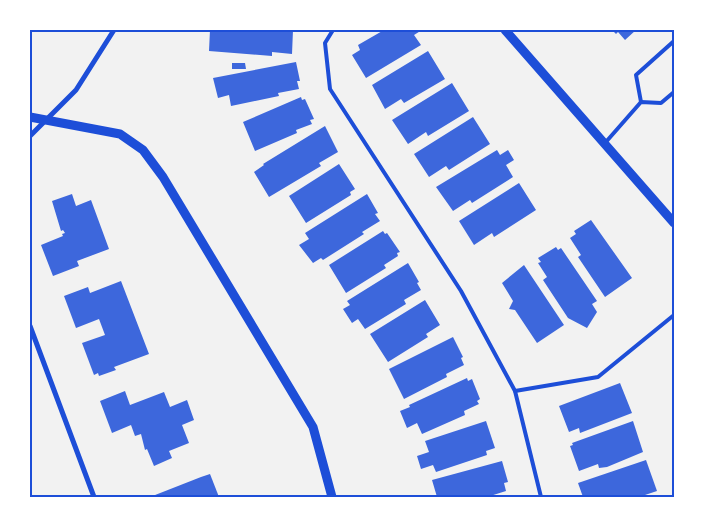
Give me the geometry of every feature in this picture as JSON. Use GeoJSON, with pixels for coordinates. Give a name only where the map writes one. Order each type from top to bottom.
{"type":"FeatureCollection","features":[{"type":"Feature","properties":{"kind":"street"},"geometry":{"type":"LineString","coordinates":[[30,136],[76,90],[114,30]]}},
{"type":"Feature","properties":{"kind":"street"},"geometry":{"type":"LineString","coordinates":[[505,30],[674,223]]}},
{"type":"Feature","properties":{"kind":"street"},"geometry":{"type":"LineString","coordinates":[[30,117],[120,134],[143,150],[158,170],[313,427],[332,497]]}},
{"type":"Feature","properties":{"kind":"street"},"geometry":{"type":"LineString","coordinates":[[30,326],[94,497]]}},
{"type":"Feature","properties":{"kind":"lane"},"geometry":{"type":"LineString","coordinates":[[333,30],[325,43],[330,89],[460,291],[515,392],[541,497]]}},
{"type":"Feature","properties":{"kind":"lane"},"geometry":{"type":"LineString","coordinates":[[641,102],[636,75],[674,41]]}},
{"type":"Feature","properties":{"kind":"lane"},"geometry":{"type":"LineString","coordinates":[[641,102],[662,103],[674,92]]}},
{"type":"Feature","properties":{"kind":"lane"},"geometry":{"type":"LineString","coordinates":[[605,143],[641,102]]}},
{"type":"Feature","properties":{"kind":"lane"},"geometry":{"type":"LineString","coordinates":[[515,392],[598,377],[674,314]]}},
{"type":"Feature","properties":{"kind":"building"},"geometry":{"type":"Polygon","coordinates":[[[210,30],[293,30],[292,54],[272,52],[272,56],[209,51],[210,30]]]}},
{"type":"Feature","properties":{"kind":"building"},"geometry":{"type":"Polygon","coordinates":[[[384,30],[422,30],[414,35],[421,45],[366,78],[352,55],[360,50],[358,45],[384,30]]]}},
{"type":"Feature","properties":{"kind":"building"},"geometry":{"type":"Polygon","coordinates":[[[612,30],[636,30],[625,40],[618,32],[616,34],[612,30]]]}},
{"type":"Feature","properties":{"kind":"building"},"geometry":{"type":"Polygon","coordinates":[[[428,51],[445,79],[404,103],[401,99],[385,109],[372,85],[428,51]]]}},
{"type":"Feature","properties":{"kind":"building"},"geometry":{"type":"Polygon","coordinates":[[[296,62],[300,81],[297,81],[299,89],[278,93],[279,96],[231,106],[229,95],[218,98],[213,78],[296,62]]]}},
{"type":"Feature","properties":{"kind":"building"},"geometry":{"type":"Polygon","coordinates":[[[232,63],[245,63],[246,69],[232,69],[232,63]]]}},
{"type":"Feature","properties":{"kind":"building"},"geometry":{"type":"Polygon","coordinates":[[[452,83],[469,111],[428,136],[426,132],[408,144],[392,120],[452,83]]]}},
{"type":"Feature","properties":{"kind":"building"},"geometry":{"type":"Polygon","coordinates":[[[301,97],[302,100],[305,99],[314,119],[310,120],[312,124],[296,130],[297,133],[255,151],[243,122],[301,97]]]}},
{"type":"Feature","properties":{"kind":"building"},"geometry":{"type":"Polygon","coordinates":[[[473,117],[490,144],[449,170],[446,166],[429,177],[414,154],[473,117]]]}},
{"type":"Feature","properties":{"kind":"building"},"geometry":{"type":"Polygon","coordinates":[[[325,126],[338,152],[319,163],[321,166],[269,197],[254,172],[263,164],[325,126]]]}},
{"type":"Feature","properties":{"kind":"building"},"geometry":{"type":"Polygon","coordinates":[[[497,150],[500,155],[508,150],[514,160],[506,165],[513,177],[472,203],[470,200],[453,211],[436,187],[497,150]]]}},
{"type":"Feature","properties":{"kind":"building"},"geometry":{"type":"Polygon","coordinates":[[[339,164],[355,189],[350,192],[351,195],[306,223],[289,196],[339,164]]]}},
{"type":"Feature","properties":{"kind":"building"},"geometry":{"type":"Polygon","coordinates":[[[519,183],[536,210],[494,237],[492,233],[474,245],[459,221],[519,183]]]}},
{"type":"Feature","properties":{"kind":"building"},"geometry":{"type":"Polygon","coordinates":[[[72,194],[76,206],[91,200],[109,249],[77,261],[79,266],[53,276],[41,245],[63,236],[62,234],[65,233],[63,230],[61,231],[52,201],[72,194]]]}},
{"type":"Feature","properties":{"kind":"building"},"geometry":{"type":"Polygon","coordinates":[[[367,194],[378,213],[375,214],[380,221],[362,232],[364,234],[323,260],[321,258],[313,263],[299,245],[309,239],[305,233],[367,194]]]}},
{"type":"Feature","properties":{"kind":"building"},"geometry":{"type":"Polygon","coordinates":[[[591,220],[632,278],[605,297],[578,257],[581,255],[570,238],[576,234],[574,231],[591,220]]]}},
{"type":"Feature","properties":{"kind":"building"},"geometry":{"type":"Polygon","coordinates":[[[383,231],[385,234],[387,233],[400,252],[397,253],[398,256],[384,265],[386,268],[346,293],[329,265],[383,231]]]}},
{"type":"Feature","properties":{"kind":"building"},"geometry":{"type":"Polygon","coordinates":[[[556,247],[558,250],[561,248],[597,301],[592,304],[597,312],[587,328],[568,318],[543,280],[547,277],[538,263],[541,262],[538,258],[556,247]]]}},
{"type":"Feature","properties":{"kind":"building"},"geometry":{"type":"Polygon","coordinates":[[[408,263],[419,282],[417,283],[421,290],[404,300],[406,304],[365,329],[358,319],[352,323],[343,309],[350,305],[347,301],[408,263]]]}},
{"type":"Feature","properties":{"kind":"building"},"geometry":{"type":"Polygon","coordinates":[[[524,265],[564,325],[537,343],[515,310],[509,309],[513,301],[502,283],[524,265]]]}},
{"type":"Feature","properties":{"kind":"building"},"geometry":{"type":"Polygon","coordinates":[[[121,281],[149,354],[114,367],[116,370],[99,376],[98,373],[94,375],[82,343],[105,335],[99,319],[76,328],[64,296],[88,287],[90,293],[121,281]]]}},
{"type":"Feature","properties":{"kind":"building"},"geometry":{"type":"Polygon","coordinates":[[[425,300],[440,325],[426,334],[428,337],[388,362],[370,334],[425,300]]]}},
{"type":"Feature","properties":{"kind":"building"},"geometry":{"type":"Polygon","coordinates":[[[453,337],[463,357],[461,358],[464,365],[446,374],[447,377],[404,399],[389,369],[453,337]]]}},
{"type":"Feature","properties":{"kind":"building"},"geometry":{"type":"Polygon","coordinates":[[[467,378],[468,381],[472,379],[480,399],[477,401],[479,404],[464,411],[465,415],[422,434],[417,423],[407,428],[400,411],[467,378]]]}},
{"type":"Feature","properties":{"kind":"building"},"geometry":{"type":"Polygon","coordinates":[[[620,383],[632,413],[580,433],[579,428],[569,432],[559,406],[620,383]]]}},
{"type":"Feature","properties":{"kind":"building"},"geometry":{"type":"Polygon","coordinates":[[[125,391],[130,405],[164,392],[170,407],[187,400],[194,420],[182,425],[189,443],[169,451],[172,458],[154,466],[147,449],[145,450],[141,434],[135,436],[131,425],[112,433],[100,401],[125,391]]]}},
{"type":"Feature","properties":{"kind":"building"},"geometry":{"type":"Polygon","coordinates":[[[486,421],[495,448],[486,451],[487,455],[436,472],[433,465],[421,469],[417,456],[429,452],[425,441],[486,421]]]}},
{"type":"Feature","properties":{"kind":"building"},"geometry":{"type":"Polygon","coordinates":[[[633,421],[643,452],[607,467],[599,468],[598,464],[579,471],[570,446],[573,445],[572,443],[633,421]]]}},
{"type":"Feature","properties":{"kind":"building"},"geometry":{"type":"Polygon","coordinates":[[[646,460],[657,491],[639,497],[583,497],[578,483],[646,460]]]}},
{"type":"Feature","properties":{"kind":"building"},"geometry":{"type":"Polygon","coordinates":[[[502,461],[508,482],[504,483],[506,491],[487,497],[437,497],[432,480],[502,461]]]}},
{"type":"Feature","properties":{"kind":"building"},"geometry":{"type":"Polygon","coordinates":[[[210,474],[219,497],[150,497],[201,477],[210,474]]]}}]}
